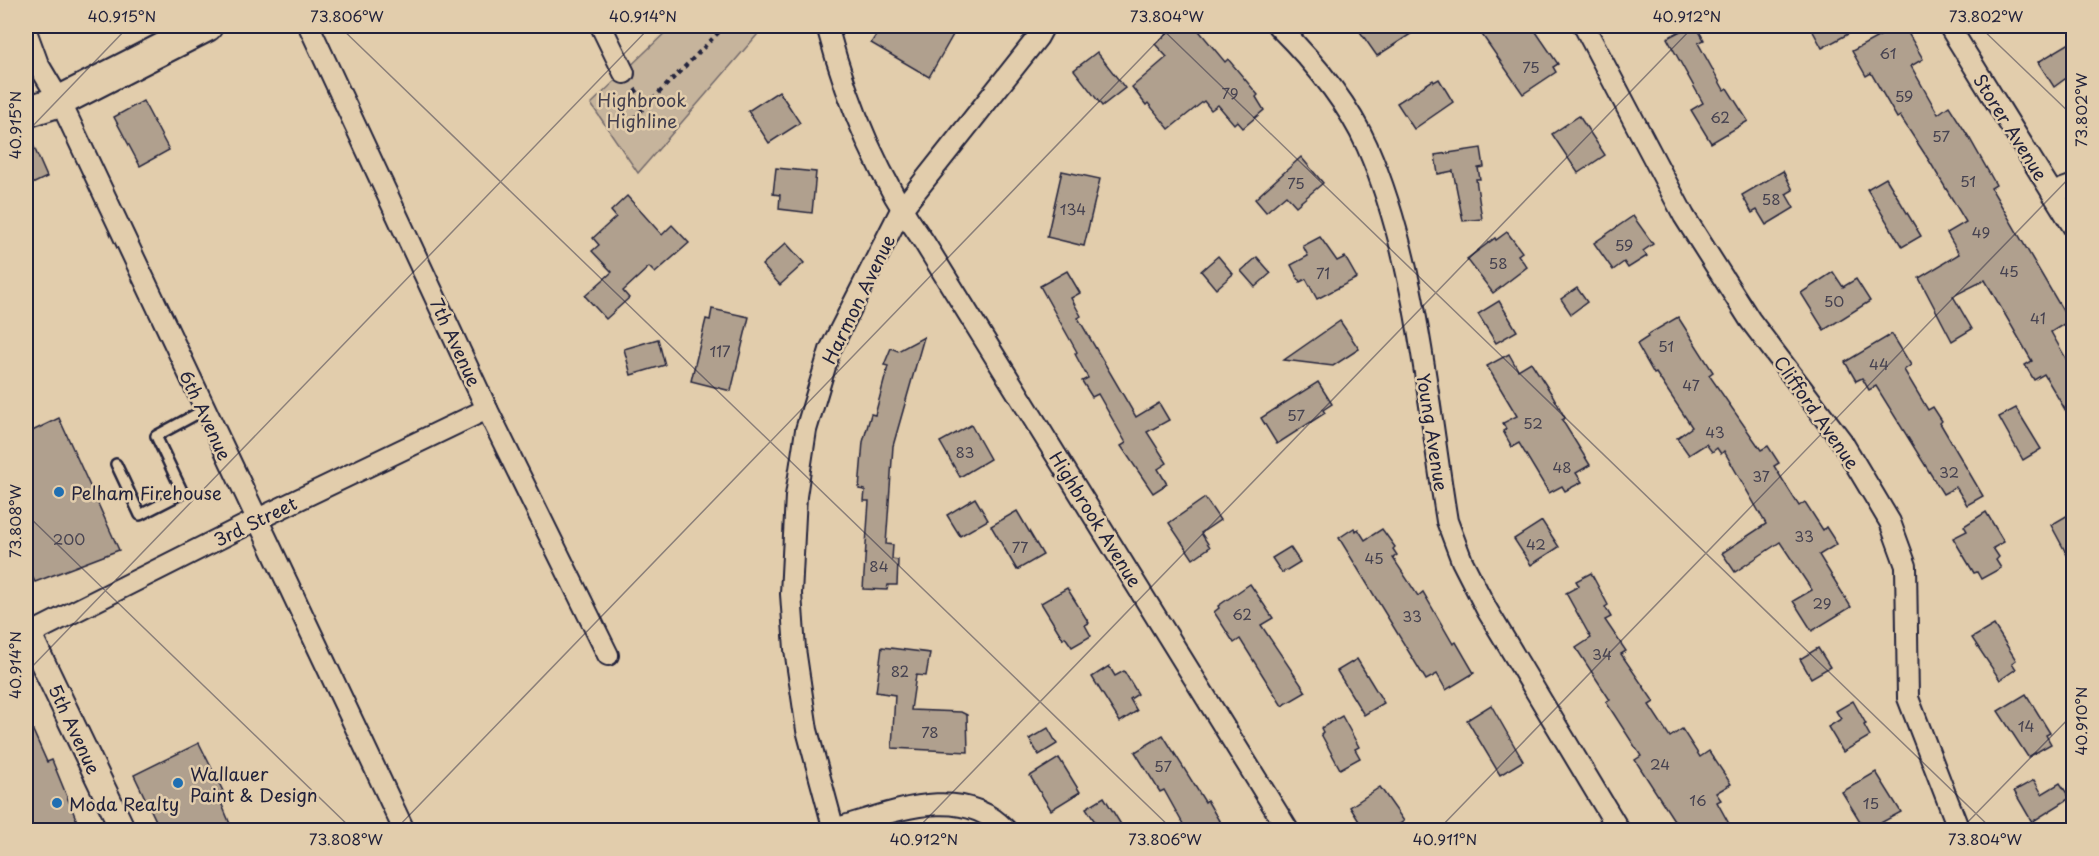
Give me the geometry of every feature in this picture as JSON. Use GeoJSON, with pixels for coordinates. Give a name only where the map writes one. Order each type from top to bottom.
{"type":"FeatureCollection","features":[{"type":"Feature","properties":{"kind":"main road"},"geometry":{"type":"LineString","coordinates":[[26,112],[60,101],[207,26]]}},
{"type":"Feature","properties":{"kind":"street","name":"7th Avenue"},"geometry":{"type":"LineString","coordinates":[[309,26],[487,409],[608,655]]}},
{"type":"Feature","properties":{"kind":"street"},"geometry":{"type":"LineString","coordinates":[[601,26],[624,73]]}},
{"type":"Feature","properties":{"kind":"street","name":"Highbrook Avenue"},"geometry":{"type":"LineString","coordinates":[[827,26],[852,104],[901,210],[924,242],[1288,831]]}},
{"type":"Feature","properties":{"kind":"street","name":"Harmon Avenue"},"geometry":{"type":"LineString","coordinates":[[834,830],[807,730],[795,649],[790,594],[795,496],[806,430],[830,350],[901,210],[1038,37],[1044,26]]}},
{"type":"Feature","properties":{"kind":"street","name":"Young Avenue"},"geometry":{"type":"LineString","coordinates":[[1278,26],[1302,50],[1339,98],[1366,145],[1390,206],[1405,257],[1447,521],[1462,561],[1487,610],[1619,831]]}},
{"type":"Feature","properties":{"kind":"street","name":"Clifford Avenue"},"geometry":{"type":"LineString","coordinates":[[1584,26],[1684,216],[1750,320],[1841,440],[1890,522],[1906,566],[1908,699],[1959,831]]}},
{"type":"Feature","properties":{"kind":"street","name":"Storer Avenue"},"geometry":{"type":"LineString","coordinates":[[1949,26],[2073,228]]}},
{"type":"Feature","properties":{"kind":"street","name":"6th Avenue"},"geometry":{"type":"LineString","coordinates":[[26,31],[38,64],[60,101],[404,831]]}},
{"type":"Feature","properties":{"kind":"street"},"geometry":{"type":"LineString","coordinates":[[2052,193],[2073,185]]}},
{"type":"Feature","properties":{"kind":"street","name":"3rd Street"},"geometry":{"type":"LineString","coordinates":[[27,633],[487,409]]}},
{"type":"Feature","properties":{"kind":"street","name":"5th Avenue"},"geometry":{"type":"LineString","coordinates":[[27,633],[123,831]]}},
{"type":"Feature","properties":{"kind":"street"},"geometry":{"type":"LineString","coordinates":[[834,830],[905,810],[944,802],[974,808],[996,821],[1006,831]]}},
{"type":"Feature","properties":{"kind":"lane"},"geometry":{"type":"LineString","coordinates":[[116,464],[140,515],[183,493],[156,436],[204,410]]}},
{"type":"Feature","properties":{"kind":"path"},"geometry":{"type":"LineString","coordinates":[[627,125],[725,26]]}},
{"type":"Feature","properties":{"kind":"green space","name":"Highbrook Highline"},"geometry":{"type":"Polygon","coordinates":[[[672,26],[762,26],[757,35],[638,173],[591,104],[672,26]]]}},
{"type":"Feature","properties":{"kind":"building"},"geometry":{"type":"Polygon","coordinates":[[[882,26],[958,26],[929,77],[871,43],[882,26]]]}},
{"type":"Feature","properties":{"kind":"building"},"geometry":{"type":"Polygon","coordinates":[[[1177,26],[1195,26],[1225,62],[1228,59],[1258,95],[1256,97],[1264,110],[1243,128],[1237,121],[1234,124],[1218,105],[1211,110],[1204,101],[1169,129],[1132,87],[1167,57],[1155,44],[1177,26]]]}},
{"type":"Feature","properties":{"kind":"building"},"geometry":{"type":"Polygon","coordinates":[[[1356,26],[1423,26],[1377,56],[1356,26]]]}},
{"type":"Feature","properties":{"kind":"building"},"geometry":{"type":"Polygon","coordinates":[[[1476,26],[1532,26],[1558,64],[1553,67],[1556,72],[1523,94],[1476,26]]]}},
{"type":"Feature","properties":{"kind":"building"},"geometry":{"type":"Polygon","coordinates":[[[1690,26],[1696,26],[1704,40],[1698,43],[1724,90],[1727,88],[1748,121],[1711,143],[1691,110],[1703,103],[1667,38],[1690,26]]]}},
{"type":"Feature","properties":{"kind":"building"},"geometry":{"type":"Polygon","coordinates":[[[1810,26],[1863,26],[1822,48],[1810,26]]]}},
{"type":"Feature","properties":{"kind":"building"},"geometry":{"type":"Polygon","coordinates":[[[1898,26],[1904,26],[1923,59],[1911,66],[1938,114],[1949,106],[1970,139],[1996,185],[1991,188],[2069,321],[2051,332],[2073,371],[2073,423],[2044,374],[2034,380],[2025,365],[2032,361],[1985,280],[1953,296],[1972,329],[1952,341],[1919,278],[1959,254],[1947,233],[1966,222],[1900,116],[1897,118],[1871,73],[1866,76],[1852,51],[1898,26]]]}},
{"type":"Feature","properties":{"kind":"building"},"geometry":{"type":"Polygon","coordinates":[[[2073,41],[2073,73],[2054,87],[2038,62],[2073,41]]]}},
{"type":"Feature","properties":{"kind":"building"},"geometry":{"type":"Polygon","coordinates":[[[1097,52],[1125,88],[1102,106],[1074,70],[1097,52]]]}},
{"type":"Feature","properties":{"kind":"building"},"geometry":{"type":"Polygon","coordinates":[[[1439,79],[1453,102],[1414,129],[1397,103],[1433,80],[1434,82],[1439,79]]]}},
{"type":"Feature","properties":{"kind":"building"},"geometry":{"type":"Polygon","coordinates":[[[779,91],[800,123],[769,143],[748,111],[779,91]]]}},
{"type":"Feature","properties":{"kind":"building"},"geometry":{"type":"Polygon","coordinates":[[[143,101],[169,150],[140,166],[114,117],[143,101]]]}},
{"type":"Feature","properties":{"kind":"building"},"geometry":{"type":"Polygon","coordinates":[[[1579,116],[1605,155],[1578,173],[1552,134],[1579,116]]]}},
{"type":"Feature","properties":{"kind":"building"},"geometry":{"type":"Polygon","coordinates":[[[26,129],[47,177],[26,187],[26,129]]]}},
{"type":"Feature","properties":{"kind":"building"},"geometry":{"type":"Polygon","coordinates":[[[1481,148],[1484,167],[1478,168],[1480,179],[1476,179],[1482,219],[1463,221],[1453,171],[1438,174],[1435,155],[1481,148]]]}},
{"type":"Feature","properties":{"kind":"building"},"geometry":{"type":"Polygon","coordinates":[[[1301,157],[1323,183],[1296,206],[1286,195],[1266,212],[1255,199],[1301,157]]]}},
{"type":"Feature","properties":{"kind":"building"},"geometry":{"type":"Polygon","coordinates":[[[776,168],[816,172],[812,213],[779,209],[780,195],[773,194],[776,168]]]}},
{"type":"Feature","properties":{"kind":"building"},"geometry":{"type":"Polygon","coordinates":[[[1062,171],[1100,179],[1084,246],[1047,237],[1062,171]]]}},
{"type":"Feature","properties":{"kind":"building"},"geometry":{"type":"Polygon","coordinates":[[[1783,171],[1793,190],[1786,194],[1794,208],[1766,225],[1757,210],[1752,213],[1742,195],[1783,171]]]}},
{"type":"Feature","properties":{"kind":"building"},"geometry":{"type":"Polygon","coordinates":[[[1886,178],[1921,236],[1902,247],[1867,189],[1886,178]]]}},
{"type":"Feature","properties":{"kind":"building"},"geometry":{"type":"Polygon","coordinates":[[[627,196],[662,235],[672,225],[689,243],[655,273],[649,267],[623,291],[629,298],[606,319],[585,296],[612,272],[592,251],[599,245],[593,238],[616,217],[611,211],[627,196]]]}},
{"type":"Feature","properties":{"kind":"building"},"geometry":{"type":"Polygon","coordinates":[[[1633,216],[1653,244],[1643,251],[1647,256],[1628,268],[1624,262],[1613,270],[1594,243],[1633,216]]]}},
{"type":"Feature","properties":{"kind":"building"},"geometry":{"type":"Polygon","coordinates":[[[1507,232],[1522,252],[1518,255],[1527,267],[1493,293],[1467,259],[1507,232]]]}},
{"type":"Feature","properties":{"kind":"building"},"geometry":{"type":"Polygon","coordinates":[[[1320,237],[1337,261],[1345,257],[1357,278],[1317,299],[1306,279],[1300,282],[1291,265],[1308,256],[1303,246],[1320,237]]]}},
{"type":"Feature","properties":{"kind":"building"},"geometry":{"type":"Polygon","coordinates":[[[786,243],[804,263],[780,285],[762,265],[786,243]]]}},
{"type":"Feature","properties":{"kind":"building"},"geometry":{"type":"Polygon","coordinates":[[[1218,256],[1233,274],[1216,289],[1201,271],[1218,256]]]}},
{"type":"Feature","properties":{"kind":"building"},"geometry":{"type":"Polygon","coordinates":[[[1257,257],[1271,273],[1255,287],[1241,271],[1257,257]]]}},
{"type":"Feature","properties":{"kind":"building"},"geometry":{"type":"Polygon","coordinates":[[[1067,271],[1080,293],[1071,298],[1081,316],[1078,318],[1136,417],[1159,403],[1169,420],[1147,432],[1167,463],[1158,469],[1167,484],[1153,493],[1121,446],[1126,443],[1098,394],[1092,397],[1082,381],[1088,378],[1075,354],[1077,352],[1040,286],[1067,271]]]}},
{"type":"Feature","properties":{"kind":"building"},"geometry":{"type":"Polygon","coordinates":[[[1833,272],[1843,287],[1856,279],[1870,301],[1824,330],[1801,293],[1833,272]]]}},
{"type":"Feature","properties":{"kind":"building"},"geometry":{"type":"Polygon","coordinates":[[[1577,288],[1587,302],[1571,314],[1561,299],[1577,288]]]}},
{"type":"Feature","properties":{"kind":"building"},"geometry":{"type":"Polygon","coordinates":[[[1499,301],[1517,331],[1496,343],[1478,314],[1499,301]]]}},
{"type":"Feature","properties":{"kind":"building"},"geometry":{"type":"Polygon","coordinates":[[[712,309],[749,317],[731,391],[691,381],[706,319],[710,320],[712,309]]]}},
{"type":"Feature","properties":{"kind":"building"},"geometry":{"type":"Polygon","coordinates":[[[1678,317],[1713,372],[1709,375],[1761,450],[1768,446],[1779,463],[1774,466],[1799,506],[1805,502],[1823,530],[1826,527],[1837,544],[1819,555],[1851,607],[1812,631],[1793,601],[1812,590],[1780,542],[1735,572],[1722,553],[1766,524],[1724,451],[1721,454],[1717,448],[1712,452],[1706,444],[1689,455],[1677,438],[1692,427],[1656,373],[1654,374],[1637,344],[1648,337],[1647,335],[1678,317]]]}},
{"type":"Feature","properties":{"kind":"building"},"geometry":{"type":"Polygon","coordinates":[[[1340,321],[1359,349],[1333,366],[1284,360],[1340,321]]]}},
{"type":"Feature","properties":{"kind":"building"},"geometry":{"type":"Polygon","coordinates":[[[1892,334],[1911,365],[1904,370],[1928,410],[1933,407],[1942,421],[1940,423],[1983,496],[1967,505],[1956,487],[1943,494],[1876,386],[1869,390],[1862,378],[1856,381],[1845,362],[1892,334]]]}},
{"type":"Feature","properties":{"kind":"building"},"geometry":{"type":"Polygon","coordinates":[[[924,337],[893,446],[886,544],[893,545],[892,559],[898,560],[897,585],[888,585],[887,590],[863,589],[869,501],[864,501],[865,490],[859,489],[863,442],[871,414],[875,415],[888,366],[884,365],[891,348],[898,351],[924,337]]]}},
{"type":"Feature","properties":{"kind":"building"},"geometry":{"type":"Polygon","coordinates":[[[658,339],[665,365],[631,375],[624,349],[658,339]]]}},
{"type":"Feature","properties":{"kind":"building"},"geometry":{"type":"Polygon","coordinates":[[[1509,354],[1518,370],[1531,362],[1553,396],[1565,418],[1562,420],[1590,465],[1576,473],[1582,482],[1565,491],[1562,486],[1549,493],[1519,443],[1512,447],[1503,431],[1506,429],[1503,423],[1517,416],[1487,366],[1509,354]]]}},
{"type":"Feature","properties":{"kind":"building"},"geometry":{"type":"Polygon","coordinates":[[[1318,382],[1332,404],[1323,410],[1325,413],[1277,444],[1261,418],[1318,382]]]}},
{"type":"Feature","properties":{"kind":"building"},"geometry":{"type":"Polygon","coordinates":[[[2016,408],[2041,449],[2023,460],[1999,417],[2016,408]]]}},
{"type":"Feature","properties":{"kind":"building","name":"Pelham Firehouse"},"geometry":{"type":"Polygon","coordinates":[[[59,418],[119,550],[35,582],[26,564],[26,434],[59,418]]]}},
{"type":"Feature","properties":{"kind":"building"},"geometry":{"type":"Polygon","coordinates":[[[971,425],[990,459],[960,477],[940,442],[971,425]]]}},
{"type":"Feature","properties":{"kind":"building"},"geometry":{"type":"Polygon","coordinates":[[[975,498],[988,520],[960,536],[947,515],[975,498]]]}},
{"type":"Feature","properties":{"kind":"building"},"geometry":{"type":"Polygon","coordinates":[[[1205,498],[1220,520],[1201,533],[1210,547],[1193,559],[1169,523],[1205,498]]]}},
{"type":"Feature","properties":{"kind":"building"},"geometry":{"type":"Polygon","coordinates":[[[1017,511],[1043,555],[1017,570],[991,526],[1017,511]]]}},
{"type":"Feature","properties":{"kind":"building"},"geometry":{"type":"Polygon","coordinates":[[[1986,512],[2004,542],[1993,548],[1999,557],[1996,560],[2001,568],[1981,579],[1977,572],[1974,573],[1953,538],[1967,531],[1964,526],[1986,512]]]}},
{"type":"Feature","properties":{"kind":"building"},"geometry":{"type":"Polygon","coordinates":[[[2073,512],[2073,566],[2051,525],[2073,512]]]}},
{"type":"Feature","properties":{"kind":"building"},"geometry":{"type":"Polygon","coordinates":[[[1542,521],[1559,547],[1531,565],[1514,539],[1542,521]]]}},
{"type":"Feature","properties":{"kind":"building"},"geometry":{"type":"Polygon","coordinates":[[[1354,528],[1356,531],[1358,529],[1365,540],[1382,529],[1395,547],[1393,549],[1397,555],[1393,558],[1418,596],[1423,592],[1453,644],[1456,642],[1474,673],[1446,690],[1437,674],[1426,680],[1339,538],[1354,528]]]}},
{"type":"Feature","properties":{"kind":"building"},"geometry":{"type":"Polygon","coordinates":[[[1290,547],[1300,562],[1282,573],[1272,558],[1290,547]]]}},
{"type":"Feature","properties":{"kind":"building"},"geometry":{"type":"Polygon","coordinates":[[[1591,573],[1608,605],[1605,607],[1611,617],[1605,620],[1626,651],[1621,654],[1654,702],[1649,705],[1670,737],[1682,729],[1700,757],[1709,751],[1731,784],[1716,793],[1721,800],[1717,802],[1733,831],[1681,831],[1635,760],[1641,756],[1606,702],[1610,700],[1576,648],[1591,638],[1566,593],[1579,586],[1576,581],[1591,573]]]}},
{"type":"Feature","properties":{"kind":"building"},"geometry":{"type":"Polygon","coordinates":[[[1250,584],[1273,618],[1261,625],[1306,692],[1282,706],[1240,639],[1234,643],[1214,612],[1219,608],[1218,606],[1250,584]]]}},
{"type":"Feature","properties":{"kind":"building"},"geometry":{"type":"Polygon","coordinates":[[[1067,588],[1089,623],[1085,625],[1091,636],[1072,647],[1065,637],[1063,639],[1041,603],[1067,588]]]}},
{"type":"Feature","properties":{"kind":"building"},"geometry":{"type":"Polygon","coordinates":[[[1994,625],[2016,660],[2012,663],[2016,669],[2000,680],[1972,638],[1994,625]]]}},
{"type":"Feature","properties":{"kind":"building"},"geometry":{"type":"Polygon","coordinates":[[[882,647],[930,653],[926,676],[916,675],[911,710],[961,712],[967,715],[968,752],[892,748],[895,695],[876,692],[882,647]]]}},
{"type":"Feature","properties":{"kind":"building"},"geometry":{"type":"Polygon","coordinates":[[[1818,648],[1830,667],[1811,678],[1800,659],[1818,648]]]}},
{"type":"Feature","properties":{"kind":"building"},"geometry":{"type":"Polygon","coordinates":[[[1357,659],[1384,703],[1364,715],[1337,671],[1357,659]]]}},
{"type":"Feature","properties":{"kind":"building"},"geometry":{"type":"Polygon","coordinates":[[[1109,666],[1115,676],[1124,671],[1138,694],[1130,699],[1137,711],[1120,722],[1092,677],[1109,666]]]}},
{"type":"Feature","properties":{"kind":"building"},"geometry":{"type":"Polygon","coordinates":[[[2026,694],[2050,733],[2046,735],[2051,744],[2028,757],[1998,711],[2026,694]]]}},
{"type":"Feature","properties":{"kind":"building"},"geometry":{"type":"Polygon","coordinates":[[[1853,701],[1870,736],[1843,752],[1828,727],[1841,719],[1836,711],[1853,701]]]}},
{"type":"Feature","properties":{"kind":"building"},"geometry":{"type":"Polygon","coordinates":[[[1491,705],[1523,761],[1500,775],[1467,720],[1491,705]]]}},
{"type":"Feature","properties":{"kind":"building"},"geometry":{"type":"Polygon","coordinates":[[[26,715],[47,762],[52,760],[81,831],[26,831],[26,715]]]}},
{"type":"Feature","properties":{"kind":"building"},"geometry":{"type":"Polygon","coordinates":[[[1342,716],[1359,747],[1355,749],[1360,758],[1340,769],[1321,734],[1323,732],[1321,728],[1342,716]]]}},
{"type":"Feature","properties":{"kind":"building"},"geometry":{"type":"Polygon","coordinates":[[[1048,728],[1057,744],[1039,755],[1029,739],[1048,728]]]}},
{"type":"Feature","properties":{"kind":"building"},"geometry":{"type":"Polygon","coordinates":[[[1163,735],[1225,831],[1187,831],[1164,790],[1160,792],[1135,752],[1163,735]]]}},
{"type":"Feature","properties":{"kind":"building","name":"Wallauer Paint & Design"},"geometry":{"type":"Polygon","coordinates":[[[199,743],[223,791],[217,793],[233,831],[161,831],[134,775],[199,743]]]}},
{"type":"Feature","properties":{"kind":"building"},"geometry":{"type":"Polygon","coordinates":[[[1059,758],[1080,792],[1051,810],[1030,776],[1059,758]]]}},
{"type":"Feature","properties":{"kind":"building"},"geometry":{"type":"Polygon","coordinates":[[[1876,772],[1901,812],[1866,831],[1842,792],[1876,772]]]}},
{"type":"Feature","properties":{"kind":"building"},"geometry":{"type":"Polygon","coordinates":[[[2034,780],[2042,794],[2060,783],[2070,798],[2032,822],[2014,791],[2034,780]]]}},
{"type":"Feature","properties":{"kind":"building"},"geometry":{"type":"Polygon","coordinates":[[[1380,787],[1404,821],[1389,831],[1365,831],[1350,807],[1380,787]]]}},
{"type":"Feature","properties":{"kind":"building"},"geometry":{"type":"Polygon","coordinates":[[[1104,797],[1125,831],[1101,831],[1086,808],[1104,797]]]}},
{"type":"Feature","properties":{"kind":"place","name":"Pelham Firehouse"},"geometry":{"type":"Point","coordinates":[59,492]}},
{"type":"Feature","properties":{"kind":"place","name":"Wallauer Paint & Design"},"geometry":{"type":"Point","coordinates":[178,783]}},
{"type":"Feature","properties":{"kind":"place","name":"Moda Realty"},"geometry":{"type":"Point","coordinates":[57,803]}}]}
